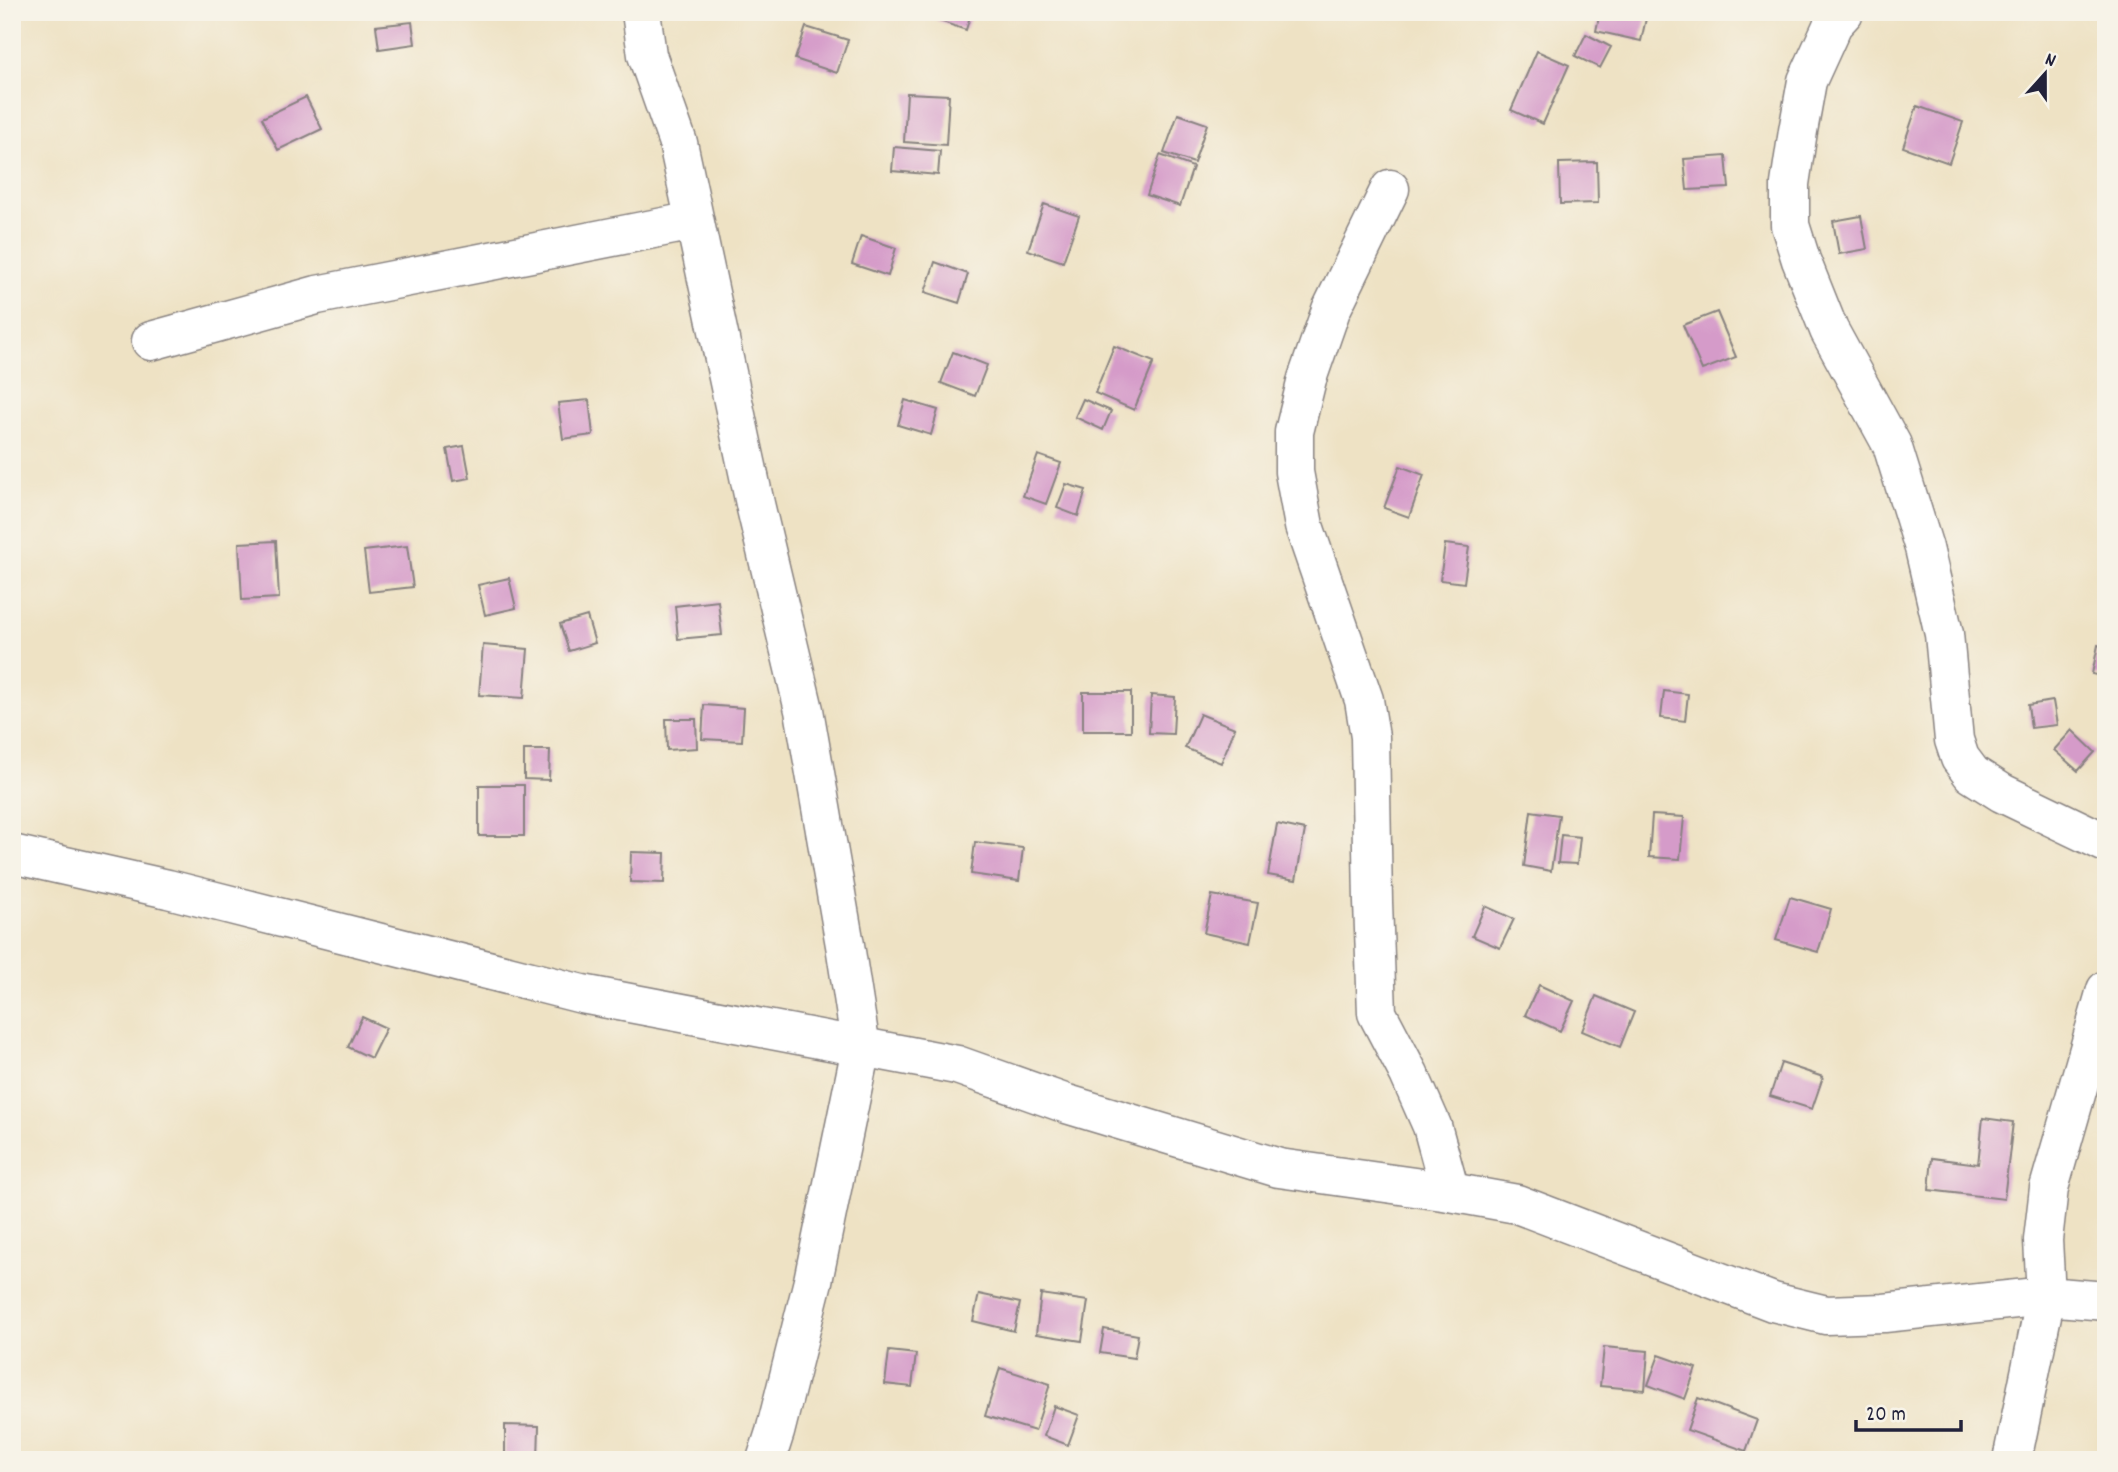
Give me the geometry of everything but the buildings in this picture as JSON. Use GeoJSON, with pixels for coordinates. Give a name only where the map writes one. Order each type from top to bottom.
{"type":"FeatureCollection","features":[{"type":"Feature","properties":{"kind":"street"},"geometry":{"type":"LineString","coordinates":[[641,12],[647,55],[678,143],[755,504],[804,710],[860,1048],[813,1281],[766,1460]]}},
{"type":"Feature","properties":{"kind":"street"},"geometry":{"type":"LineString","coordinates":[[1844,12],[1833,24],[1807,80],[1798,131],[1790,184],[1790,225],[1801,260],[1829,330],[1892,445],[1900,470],[1924,548],[1944,634],[1954,740],[1959,758],[1972,774],[2002,793],[2106,843]]}},
{"type":"Feature","properties":{"kind":"street"},"geometry":{"type":"LineString","coordinates":[[1390,189],[1331,310],[1307,379],[1294,432],[1294,472],[1304,526],[1364,700],[1370,737],[1377,1013],[1404,1062],[1432,1126],[1450,1192]]}},
{"type":"Feature","properties":{"kind":"street"},"geometry":{"type":"LineString","coordinates":[[151,341],[317,295],[694,220]]}},
{"type":"Feature","properties":{"kind":"street"},"geometry":{"type":"LineString","coordinates":[[12,854],[168,889],[582,994],[957,1065],[1067,1104],[1279,1168],[1517,1204],[1773,1302],[1826,1315],[2046,1296],[2106,1301]]}},
{"type":"Feature","properties":{"kind":"street"},"geometry":{"type":"LineString","coordinates":[[2012,1460],[2046,1296],[2043,1240],[2049,1188],[2106,990]]}}]}
